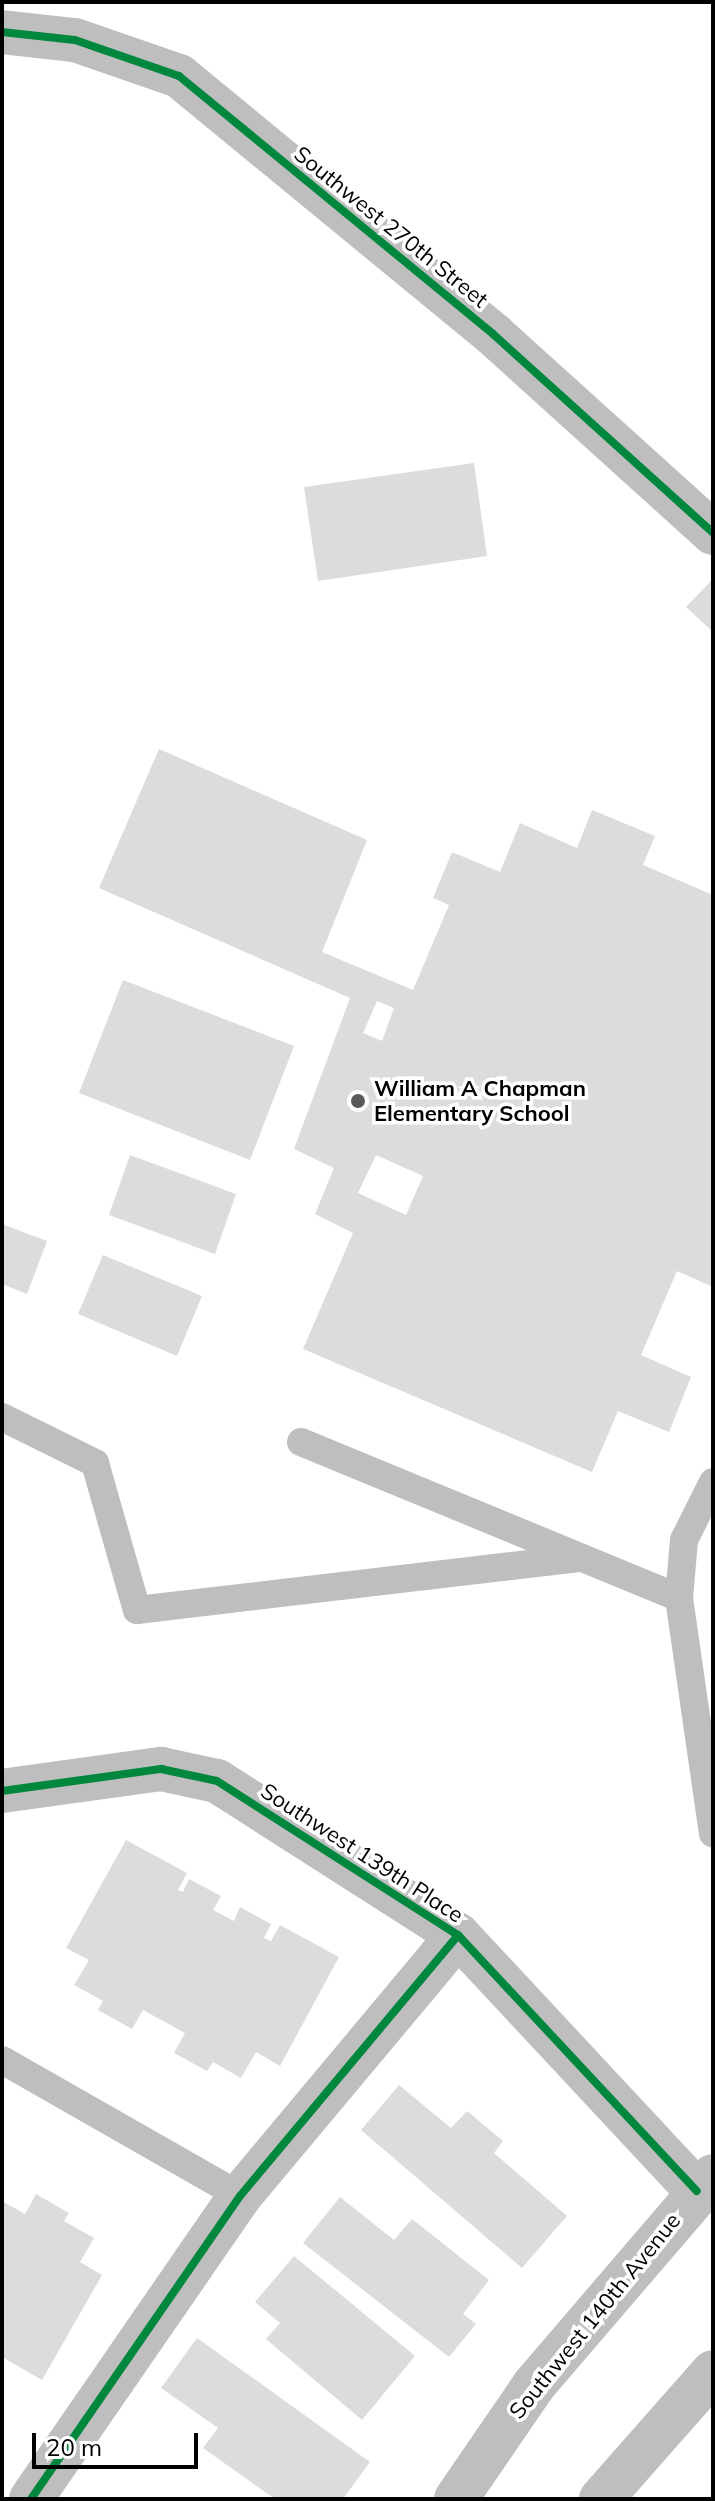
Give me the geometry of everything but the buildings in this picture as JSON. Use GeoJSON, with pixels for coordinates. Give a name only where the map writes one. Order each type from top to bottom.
{"type":"FeatureCollection","features":[{"type":"Feature","properties":{"kind":"street","name":"Southwest 270th Street"},"geometry":{"type":"LineString","coordinates":[[2,32],[75,40],[179,76],[493,334],[713,533]]}},
{"type":"Feature","properties":{"kind":"street","name":"Southwest 139th Place"},"geometry":{"type":"LineString","coordinates":[[2,1791],[161,1769],[217,1781],[458,1935],[705,2184]]}},
{"type":"Feature","properties":{"kind":"street"},"geometry":{"type":"LineString","coordinates":[[31,2499],[240,2196],[458,1935]]}},
{"type":"Feature","properties":{"kind":"street","name":"Southwest 140th Avenue"},"geometry":{"type":"LineString","coordinates":[[456,2499],[534,2385],[705,2184]]}},
{"type":"Feature","properties":{"kind":"street"},"geometry":{"type":"LineString","coordinates":[[601,2499],[713,2372]]}},
{"type":"Feature","properties":{"kind":"lane"},"geometry":{"type":"LineString","coordinates":[[2,1417],[95,1463],[137,1610],[581,1558]]}},
{"type":"Feature","properties":{"kind":"lane"},"geometry":{"type":"LineString","coordinates":[[301,1442],[679,1598]]}},
{"type":"Feature","properties":{"kind":"lane"},"geometry":{"type":"LineString","coordinates":[[713,1482],[684,1540],[679,1598],[713,1834]]}},
{"type":"Feature","properties":{"kind":"lane"},"geometry":{"type":"LineString","coordinates":[[2,2060],[240,2196]]}},
{"type":"Feature","properties":{"kind":"cycle path"},"geometry":{"type":"LineString","coordinates":[[2,32],[75,40],[179,76],[493,334],[713,533]]}},
{"type":"Feature","properties":{"kind":"cycle path"},"geometry":{"type":"LineString","coordinates":[[2,1791],[161,1769],[217,1781],[458,1935],[697,2191]]}},
{"type":"Feature","properties":{"kind":"cycle path"},"geometry":{"type":"LineString","coordinates":[[31,2499],[240,2196],[458,1935]]}},
{"type":"Feature","properties":{"kind":"place","name":"William A Chapman Elementary School"},"geometry":{"type":"Point","coordinates":[358,1101]}}]}
